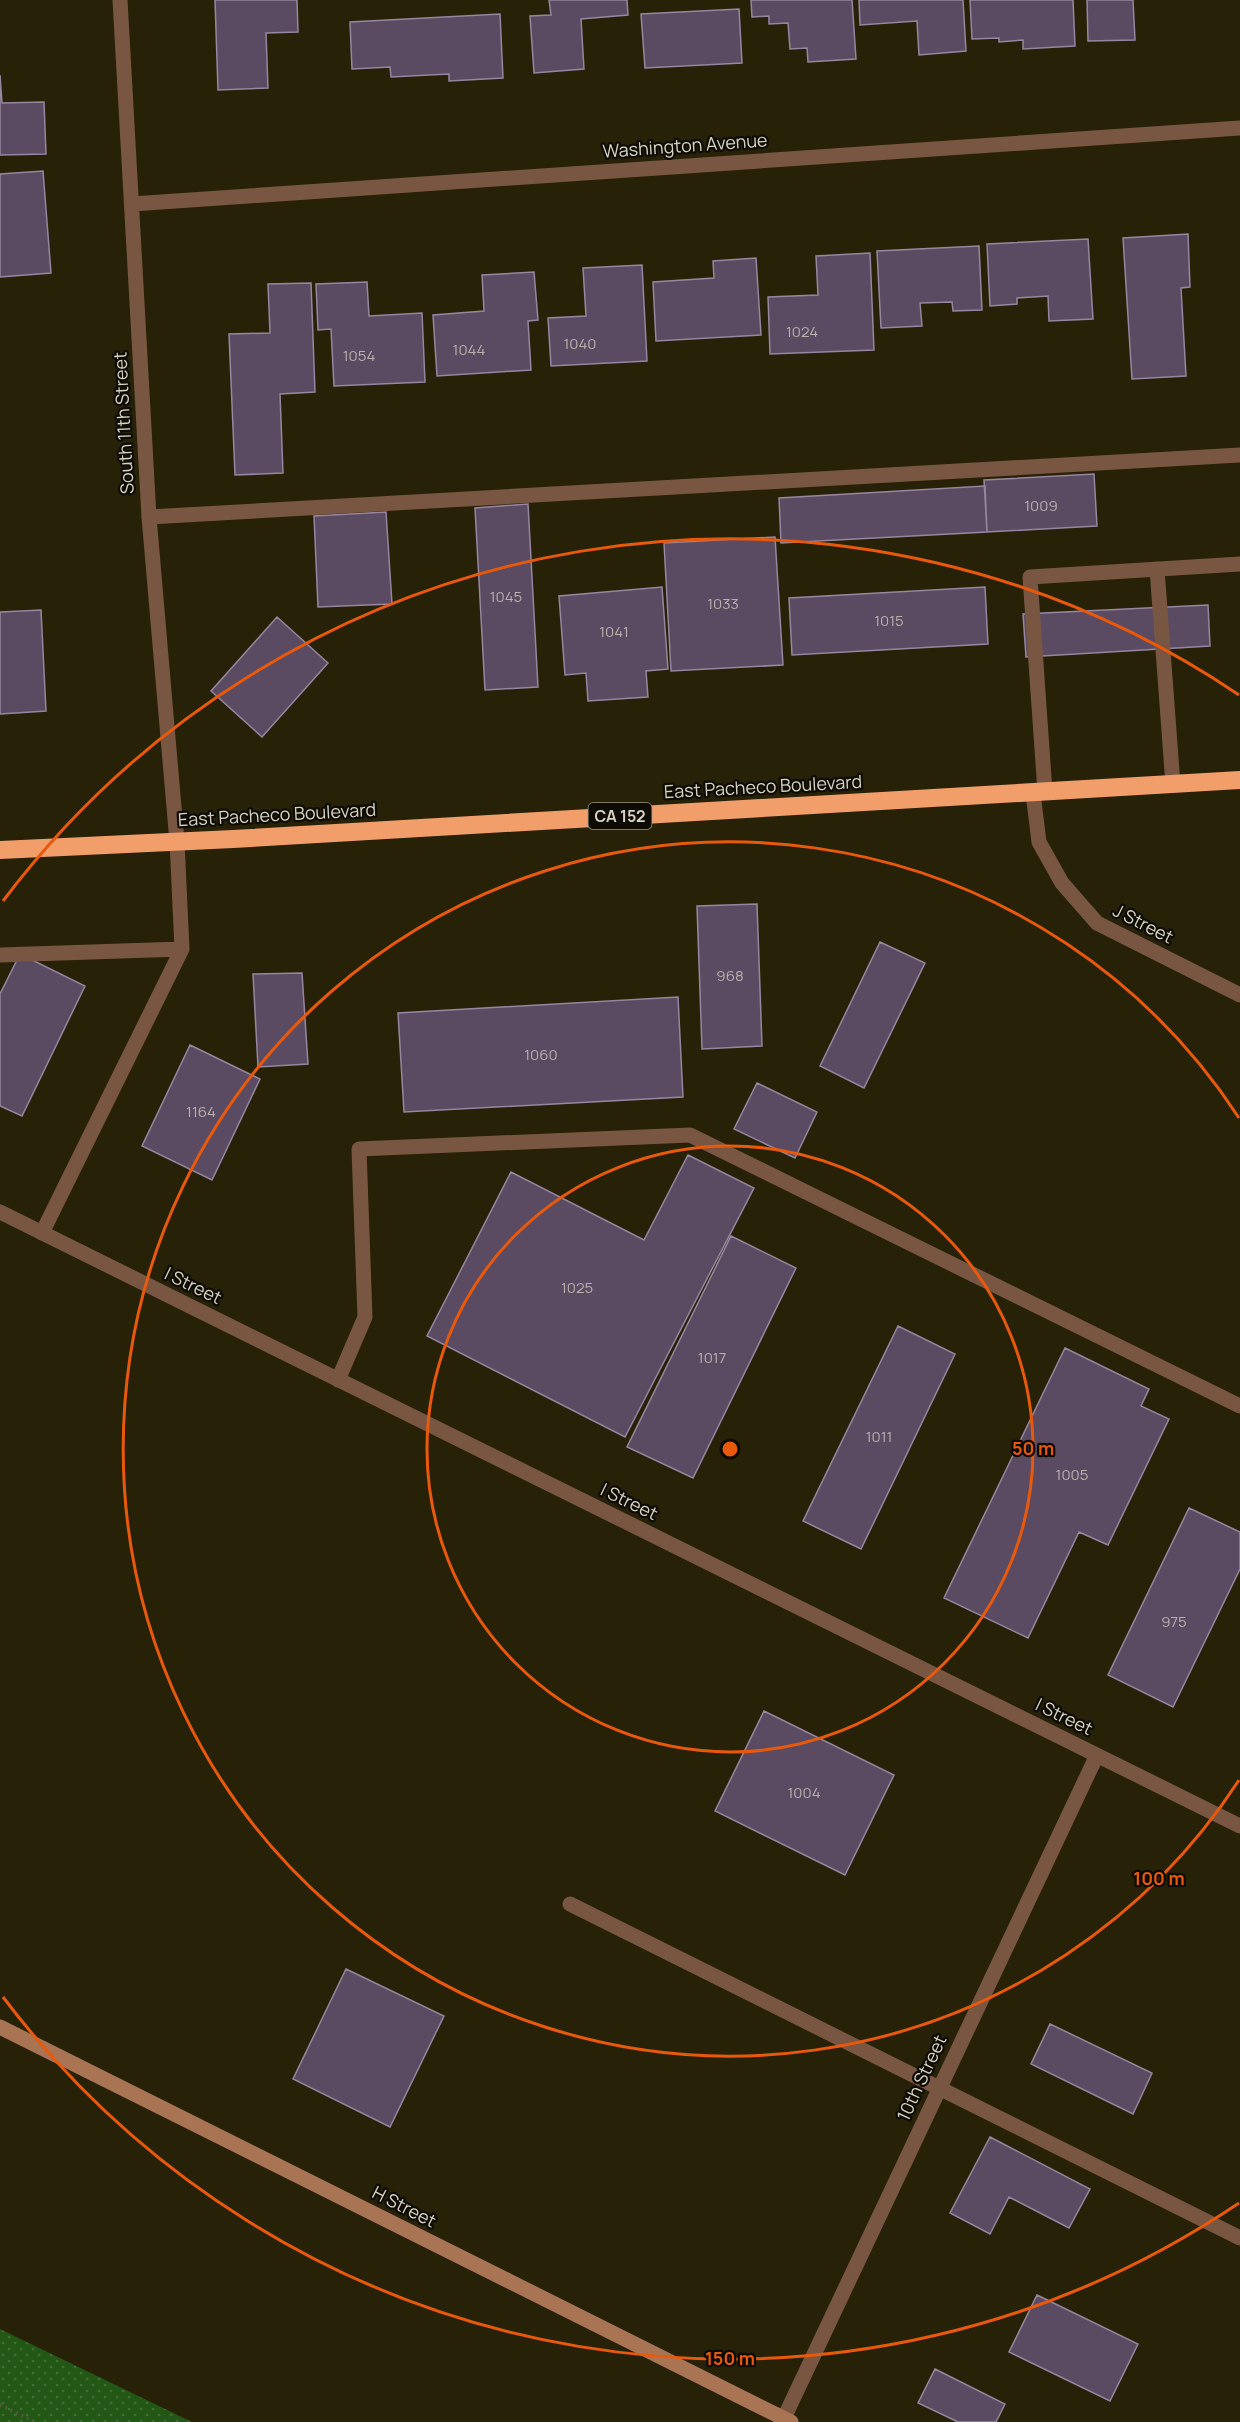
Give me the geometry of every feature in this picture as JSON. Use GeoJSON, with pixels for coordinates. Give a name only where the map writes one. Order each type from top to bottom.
{"type":"FeatureCollection","features":[{"type":"Feature","properties":{"kind":"highway","name":"East Pacheco Boulevard"},"geometry":{"type":"LineString","coordinates":[[0,850],[177,842],[1240,780]]}},
{"type":"Feature","properties":{"kind":"street","name":"South 11th Street"},"geometry":{"type":"LineString","coordinates":[[120,0],[149,517],[177,842],[182,949]]}},
{"type":"Feature","properties":{"kind":"street","name":"Washington Avenue"},"geometry":{"type":"LineString","coordinates":[[132,204],[1240,128]]}},
{"type":"Feature","properties":{"kind":"street"},"geometry":{"type":"LineString","coordinates":[[149,517],[1240,455]]}},
{"type":"Feature","properties":{"kind":"street"},"geometry":{"type":"LineString","coordinates":[[1173,785],[1157,569],[1240,564]]}},
{"type":"Feature","properties":{"kind":"street","name":"J Street"},"geometry":{"type":"LineString","coordinates":[[1157,569],[1030,577],[1039,842],[1062,883],[1097,923],[1240,995]]}},
{"type":"Feature","properties":{"kind":"street"},"geometry":{"type":"LineString","coordinates":[[0,955],[182,949],[42,1233]]}},
{"type":"Feature","properties":{"kind":"street"},"geometry":{"type":"LineString","coordinates":[[338,1380],[365,1317],[359,1149],[690,1135],[1240,1406]]}},
{"type":"Feature","properties":{"kind":"street","name":"I Street"},"geometry":{"type":"LineString","coordinates":[[0,1212],[1240,1826]]}},
{"type":"Feature","properties":{"kind":"street","name":"10th Street"},"geometry":{"type":"LineString","coordinates":[[787,2420],[939,2089],[1097,1755]]}},
{"type":"Feature","properties":{"kind":"street"},"geometry":{"type":"LineString","coordinates":[[570,1904],[1240,2238]]}},
{"type":"Feature","properties":{"kind":"street","name":"H Street"},"geometry":{"type":"LineString","coordinates":[[0,2027],[787,2420]]}},
{"type":"Feature","properties":{"kind":"path"},"geometry":{"type":"LineString","coordinates":[[0,2405],[35,2422]]}},
{"type":"Feature","properties":{"kind":"green space"},"geometry":{"type":"Polygon","coordinates":[[[0,2329],[192,2422],[0,2422],[0,2329]]]}},
{"type":"Feature","properties":{"kind":"building"},"geometry":{"type":"Polygon","coordinates":[[[215,0],[297,0],[298,32],[266,33],[268,88],[218,90],[215,0]]]}},
{"type":"Feature","properties":{"kind":"building"},"geometry":{"type":"Polygon","coordinates":[[[549,0],[627,0],[628,15],[581,19],[584,69],[534,73],[530,16],[551,15],[549,0]]]}},
{"type":"Feature","properties":{"kind":"building"},"geometry":{"type":"Polygon","coordinates":[[[751,0],[852,0],[856,59],[808,62],[807,48],[790,49],[788,23],[769,24],[769,16],[752,17],[751,0]]]}},
{"type":"Feature","properties":{"kind":"building"},"geometry":{"type":"Polygon","coordinates":[[[859,0],[963,0],[966,51],[919,55],[917,21],[860,25],[859,0]]]}},
{"type":"Feature","properties":{"kind":"building"},"geometry":{"type":"Polygon","coordinates":[[[970,0],[1073,0],[1075,46],[1023,49],[1023,40],[999,42],[999,38],[972,39],[970,0]]]}},
{"type":"Feature","properties":{"kind":"building"},"geometry":{"type":"Polygon","coordinates":[[[1087,0],[1133,0],[1135,40],[1088,41],[1087,0]]]}},
{"type":"Feature","properties":{"kind":"building"},"geometry":{"type":"Polygon","coordinates":[[[739,9],[742,63],[645,68],[641,14],[739,9]]]}},
{"type":"Feature","properties":{"kind":"building"},"geometry":{"type":"Polygon","coordinates":[[[500,14],[503,78],[449,81],[449,74],[391,77],[390,67],[352,69],[350,22],[500,14]]]}},
{"type":"Feature","properties":{"kind":"building"},"geometry":{"type":"Polygon","coordinates":[[[0,75],[2,103],[44,102],[46,154],[0,155],[0,75]]]}},
{"type":"Feature","properties":{"kind":"building"},"geometry":{"type":"Polygon","coordinates":[[[43,171],[51,273],[0,277],[0,174],[43,171]]]}},
{"type":"Feature","properties":{"kind":"building"},"geometry":{"type":"Polygon","coordinates":[[[1188,234],[1190,287],[1181,288],[1186,376],[1132,379],[1123,238],[1188,234]]]}},
{"type":"Feature","properties":{"kind":"building"},"geometry":{"type":"Polygon","coordinates":[[[1088,239],[1093,319],[1049,321],[1048,296],[1017,298],[1017,304],[990,306],[987,244],[1088,239]]]}},
{"type":"Feature","properties":{"kind":"building"},"geometry":{"type":"Polygon","coordinates":[[[979,246],[982,310],[953,311],[952,302],[920,303],[922,326],[881,328],[877,251],[979,246]]]}},
{"type":"Feature","properties":{"kind":"building"},"geometry":{"type":"Polygon","coordinates":[[[870,253],[874,350],[770,354],[768,297],[818,295],[816,256],[870,253]]]}},
{"type":"Feature","properties":{"kind":"building"},"geometry":{"type":"Polygon","coordinates":[[[756,258],[761,335],[656,341],[653,282],[714,278],[713,261],[756,258]]]}},
{"type":"Feature","properties":{"kind":"building"},"geometry":{"type":"Polygon","coordinates":[[[642,265],[647,361],[551,366],[548,318],[586,316],[583,268],[642,265]]]}},
{"type":"Feature","properties":{"kind":"building"},"geometry":{"type":"Polygon","coordinates":[[[534,272],[538,320],[528,321],[531,370],[437,376],[433,315],[484,311],[482,275],[534,272]]]}},
{"type":"Feature","properties":{"kind":"building"},"geometry":{"type":"Polygon","coordinates":[[[367,282],[369,316],[422,313],[425,382],[334,386],[331,329],[318,330],[316,284],[367,282]]]}},
{"type":"Feature","properties":{"kind":"building"},"geometry":{"type":"Polygon","coordinates":[[[311,283],[315,392],[280,394],[283,473],[235,475],[229,334],[270,333],[268,284],[311,283]]]}},
{"type":"Feature","properties":{"kind":"building"},"geometry":{"type":"Polygon","coordinates":[[[1094,474],[1097,526],[987,532],[984,480],[1094,474]]]}},
{"type":"Feature","properties":{"kind":"building"},"geometry":{"type":"Polygon","coordinates":[[[985,486],[987,532],[781,543],[779,498],[985,486]]]}},
{"type":"Feature","properties":{"kind":"building"},"geometry":{"type":"Polygon","coordinates":[[[528,504],[538,687],[485,690],[475,508],[528,504]]]}},
{"type":"Feature","properties":{"kind":"building"},"geometry":{"type":"Polygon","coordinates":[[[386,512],[392,604],[318,607],[314,516],[386,512]]]}},
{"type":"Feature","properties":{"kind":"building"},"geometry":{"type":"Polygon","coordinates":[[[775,537],[783,665],[671,671],[664,543],[775,537]]]}},
{"type":"Feature","properties":{"kind":"building"},"geometry":{"type":"Polygon","coordinates":[[[662,587],[668,669],[646,671],[648,697],[588,701],[586,673],[565,675],[559,596],[662,587]]]}},
{"type":"Feature","properties":{"kind":"building"},"geometry":{"type":"Polygon","coordinates":[[[985,587],[988,644],[792,655],[789,598],[985,587]]]}},
{"type":"Feature","properties":{"kind":"building"},"geometry":{"type":"Polygon","coordinates":[[[1208,605],[1210,646],[1026,657],[1023,614],[1208,605]]]}},
{"type":"Feature","properties":{"kind":"building"},"geometry":{"type":"Polygon","coordinates":[[[41,610],[46,711],[0,714],[0,612],[41,610]]]}},
{"type":"Feature","properties":{"kind":"building"},"geometry":{"type":"Polygon","coordinates":[[[277,617],[328,663],[262,737],[211,691],[277,617]]]}},
{"type":"Feature","properties":{"kind":"building"},"geometry":{"type":"Polygon","coordinates":[[[757,904],[762,1046],[702,1049],[697,906],[757,904]]]}},
{"type":"Feature","properties":{"kind":"building"},"geometry":{"type":"Polygon","coordinates":[[[880,942],[925,963],[864,1088],[820,1066],[880,942]]]}},
{"type":"Feature","properties":{"kind":"building"},"geometry":{"type":"Polygon","coordinates":[[[20,954],[85,986],[22,1116],[0,1106],[0,994],[20,954]]]}},
{"type":"Feature","properties":{"kind":"building"},"geometry":{"type":"Polygon","coordinates":[[[302,973],[308,1064],[258,1067],[253,974],[302,973]]]}},
{"type":"Feature","properties":{"kind":"building"},"geometry":{"type":"Polygon","coordinates":[[[678,997],[683,1097],[404,1112],[398,1013],[678,997]]]}},
{"type":"Feature","properties":{"kind":"building"},"geometry":{"type":"Polygon","coordinates":[[[190,1045],[260,1079],[212,1180],[142,1146],[190,1045]]]}},
{"type":"Feature","properties":{"kind":"building"},"geometry":{"type":"Polygon","coordinates":[[[757,1083],[817,1112],[795,1158],[734,1129],[757,1083]]]}},
{"type":"Feature","properties":{"kind":"building"},"geometry":{"type":"Polygon","coordinates":[[[688,1155],[754,1188],[625,1437],[427,1336],[511,1172],[644,1240],[688,1155]]]}},
{"type":"Feature","properties":{"kind":"building"},"geometry":{"type":"Polygon","coordinates":[[[731,1236],[796,1268],[693,1478],[627,1447],[731,1236]]]}},
{"type":"Feature","properties":{"kind":"building"},"geometry":{"type":"Polygon","coordinates":[[[898,1326],[955,1354],[861,1549],[803,1521],[898,1326]]]}},
{"type":"Feature","properties":{"kind":"building"},"geometry":{"type":"Polygon","coordinates":[[[1065,1348],[1149,1389],[1141,1406],[1169,1419],[1108,1545],[1079,1532],[1028,1638],[944,1598],[1065,1348]]]}},
{"type":"Feature","properties":{"kind":"building"},"geometry":{"type":"Polygon","coordinates":[[[1189,1508],[1240,1532],[1240,1569],[1173,1707],[1108,1675],[1189,1508]]]}},
{"type":"Feature","properties":{"kind":"building"},"geometry":{"type":"Polygon","coordinates":[[[764,1711],[894,1775],[845,1875],[715,1811],[764,1711]]]}},
{"type":"Feature","properties":{"kind":"building"},"geometry":{"type":"Polygon","coordinates":[[[346,1969],[444,2016],[390,2127],[293,2079],[346,1969]]]}},
{"type":"Feature","properties":{"kind":"building"},"geometry":{"type":"Polygon","coordinates":[[[1050,2024],[1152,2073],[1133,2114],[1031,2064],[1050,2024]]]}},
{"type":"Feature","properties":{"kind":"building"},"geometry":{"type":"Polygon","coordinates":[[[990,2137],[1090,2189],[1069,2228],[1009,2197],[990,2234],[950,2213],[990,2137]]]}},
{"type":"Feature","properties":{"kind":"building"},"geometry":{"type":"Polygon","coordinates":[[[1037,2295],[1138,2344],[1110,2401],[1009,2352],[1037,2295]]]}},
{"type":"Feature","properties":{"kind":"building"},"geometry":{"type":"Polygon","coordinates":[[[935,2369],[1005,2404],[996,2422],[958,2422],[918,2403],[935,2369]]]}}]}
